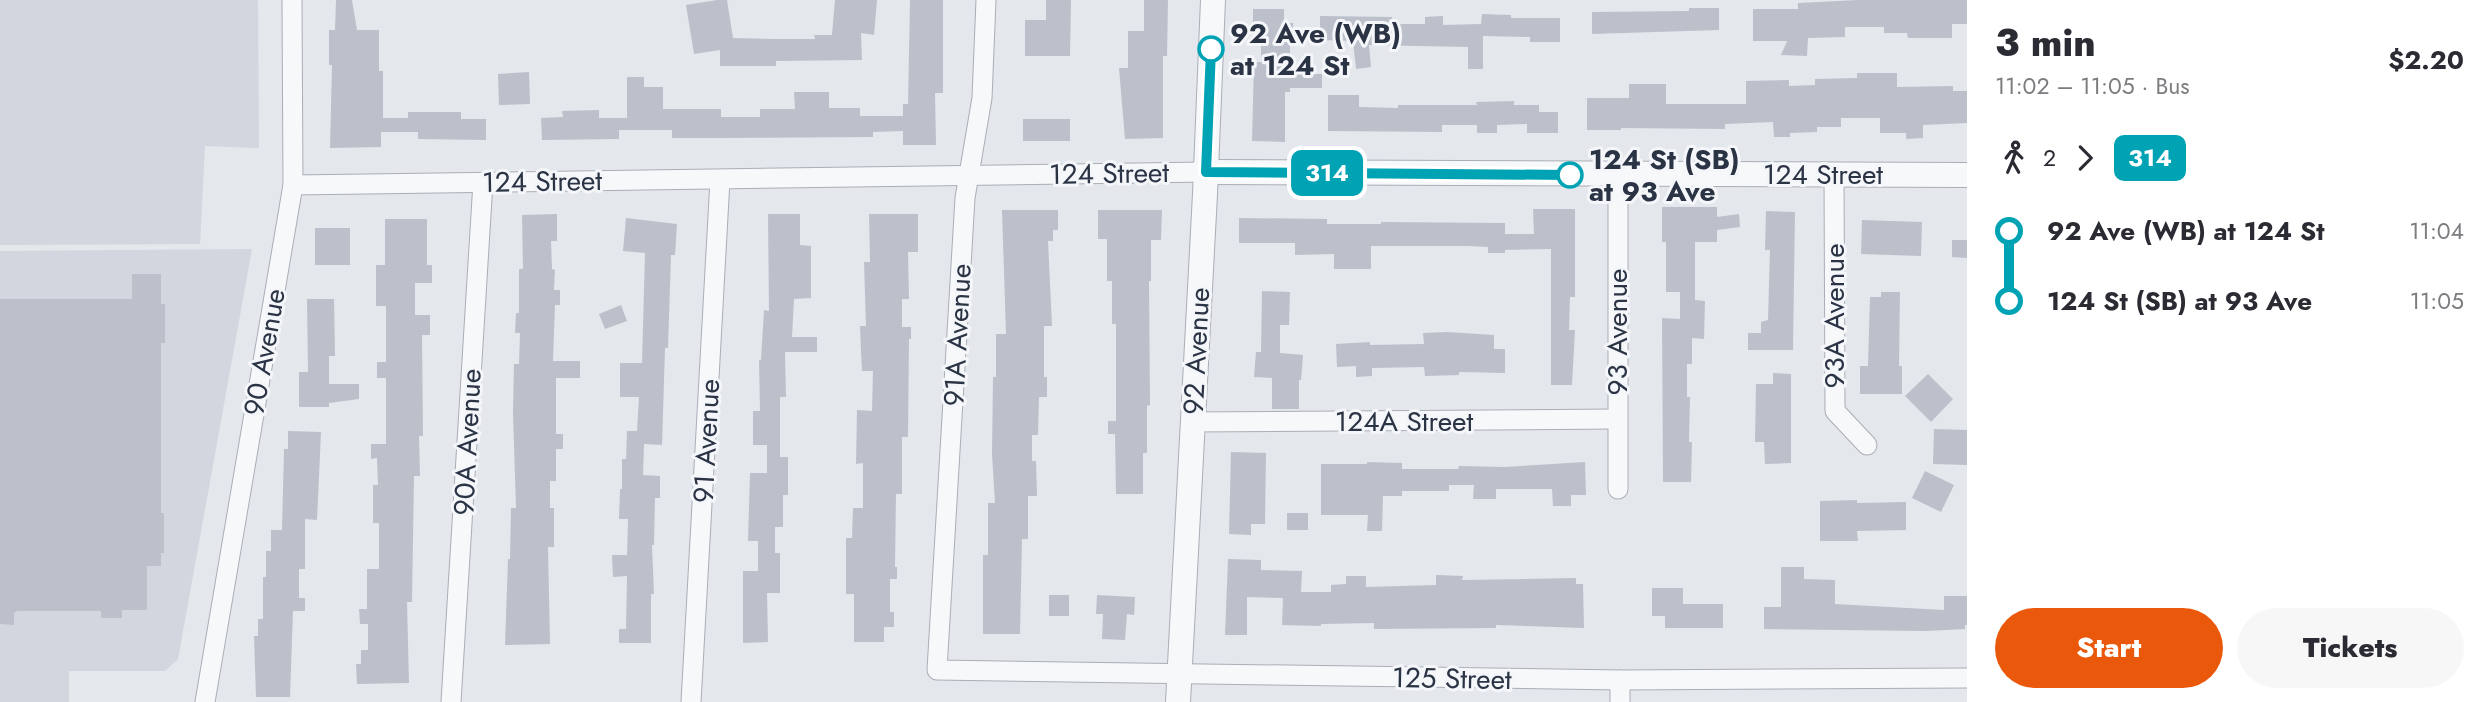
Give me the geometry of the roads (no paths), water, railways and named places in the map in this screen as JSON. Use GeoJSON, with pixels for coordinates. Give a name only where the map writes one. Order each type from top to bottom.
{"type":"FeatureCollection","features":[{"type":"Feature","properties":{"kind":"street","name":"90 Avenue"},"geometry":{"type":"LineString","coordinates":[[205,702],[293,185],[292,0]]}},
{"type":"Feature","properties":{"kind":"street","name":"91A Avenue"},"geometry":{"type":"LineString","coordinates":[[937,670],[965,198],[982,98],[986,0]]}},
{"type":"Feature","properties":{"kind":"street","name":"92 Avenue"},"geometry":{"type":"LineString","coordinates":[[1178,702],[1213,0]]}},
{"type":"Feature","properties":{"kind":"street","name":"124 Street"},"geometry":{"type":"LineString","coordinates":[[293,185],[1206,172],[1967,175]]}},
{"type":"Feature","properties":{"kind":"street","name":"93A Avenue"},"geometry":{"type":"LineString","coordinates":[[1833,174],[1835,411],[1867,445]]}},
{"type":"Feature","properties":{"kind":"street","name":"93 Avenue"},"geometry":{"type":"LineString","coordinates":[[1618,175],[1618,489]]}},
{"type":"Feature","properties":{"kind":"street","name":"91 Avenue"},"geometry":{"type":"LineString","coordinates":[[691,702],[720,180]]}},
{"type":"Feature","properties":{"kind":"street","name":"90A Avenue"},"geometry":{"type":"LineString","coordinates":[[451,702],[483,182]]}},
{"type":"Feature","properties":{"kind":"street","name":"124A Street"},"geometry":{"type":"LineString","coordinates":[[1192,422],[1617,419]]}},
{"type":"Feature","properties":{"kind":"street","name":"125 Street"},"geometry":{"type":"LineString","coordinates":[[937,670],[1620,680],[1967,678]]}},
{"type":"Feature","properties":{"kind":"street"},"geometry":{"type":"LineString","coordinates":[[1620,680],[1620,702]]}},
{"type":"Feature","properties":{"kind":"place","name":"92 Ave (WB) at 124 St"},"geometry":{"type":"Point","coordinates":[1211,49]}},
{"type":"Feature","properties":{"kind":"place","name":"124 St (SB) at 93 Ave"},"geometry":{"type":"Point","coordinates":[1570,175]}}]}
